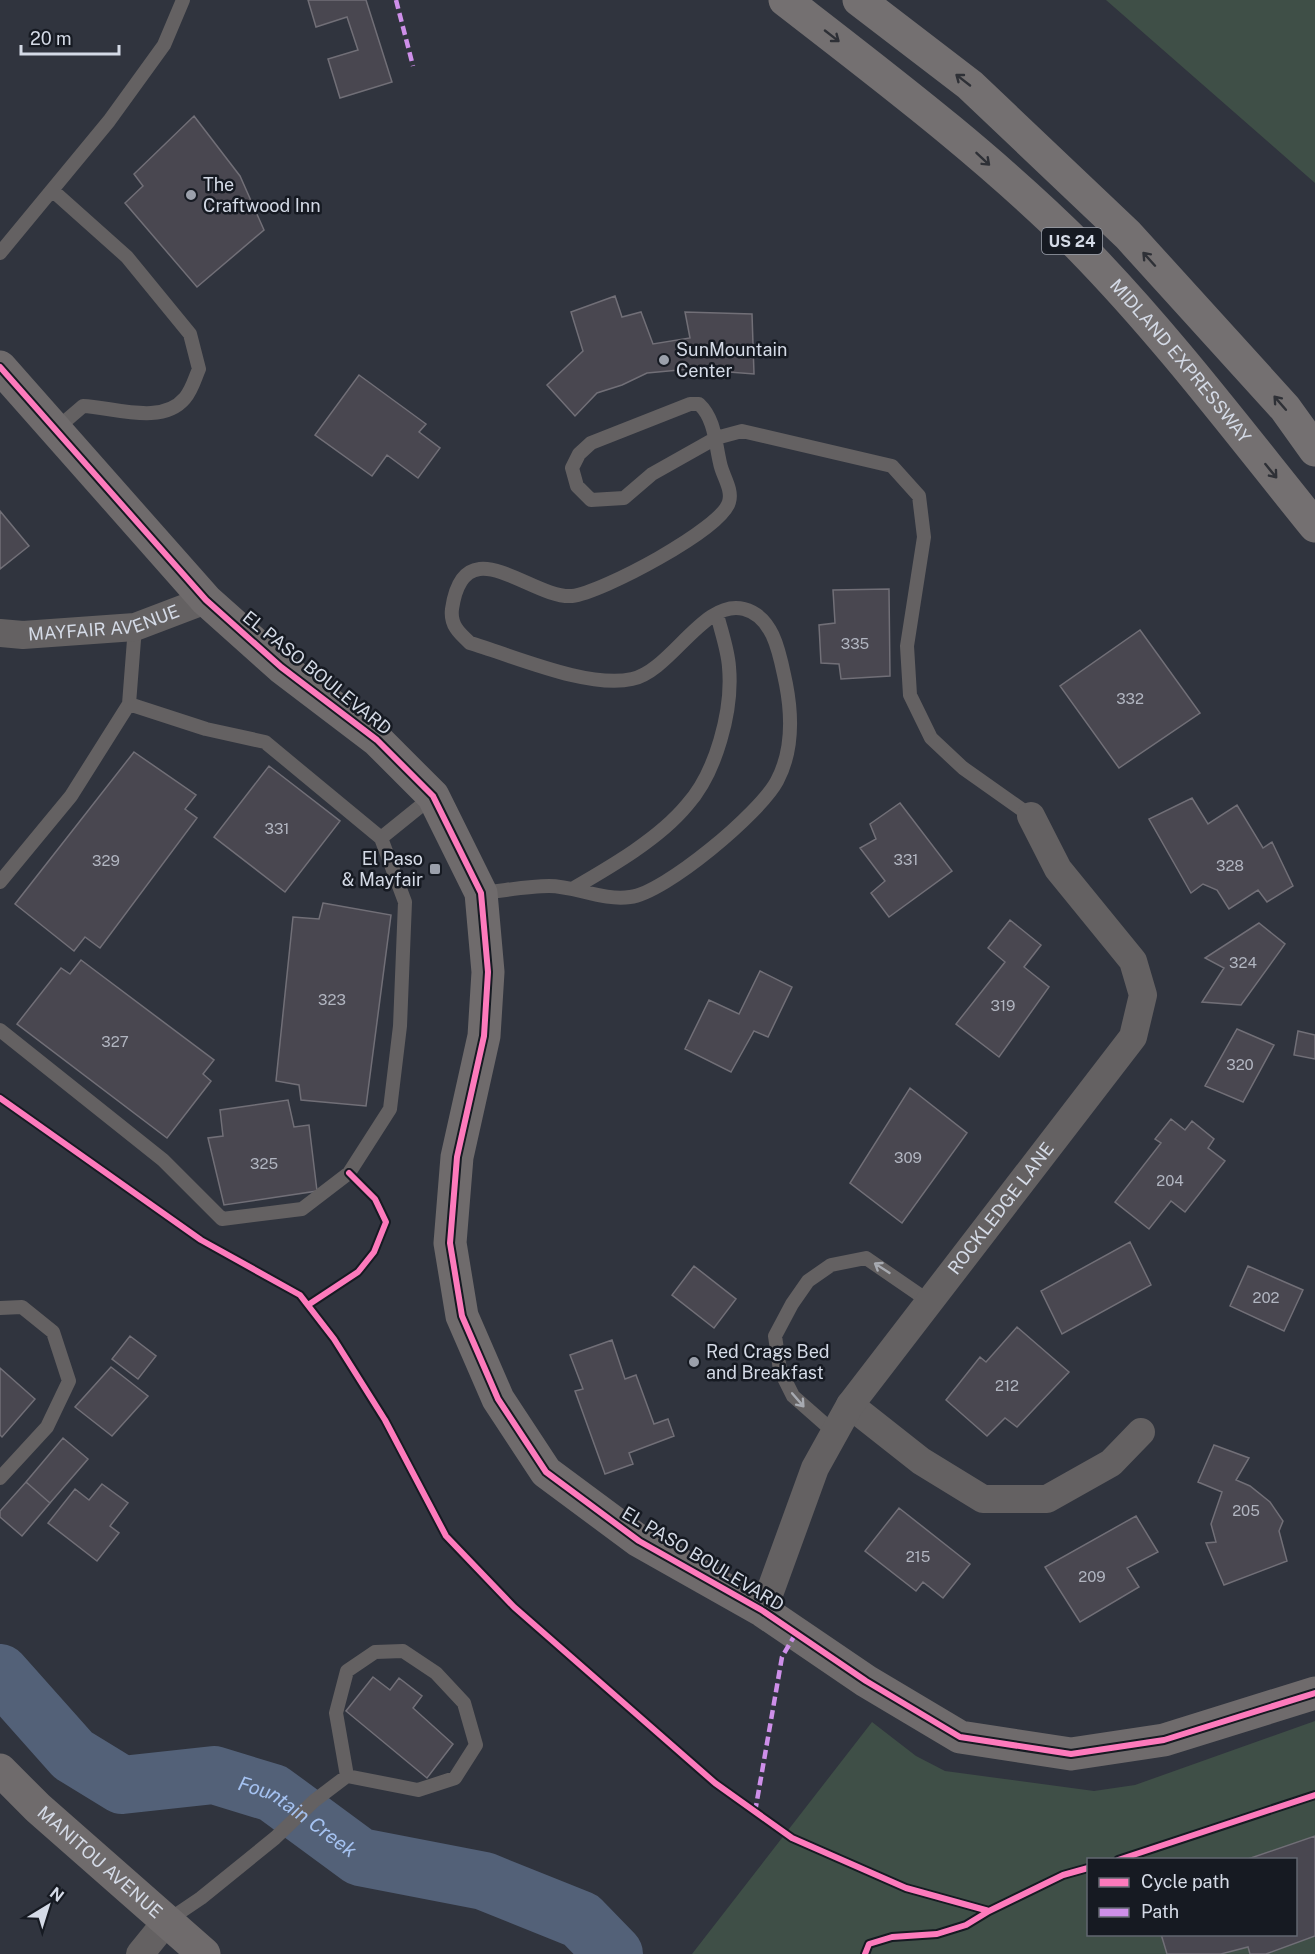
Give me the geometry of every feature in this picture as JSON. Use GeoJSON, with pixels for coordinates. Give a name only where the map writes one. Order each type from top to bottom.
{"type":"FeatureCollection","features":[{"type":"Feature","properties":{"kind":"highway","name":"MIDLAND EXPRESSWAY"},"geometry":{"type":"LineString","coordinates":[[785,0],[950,129],[1081,248],[1191,371],[1315,526]]}},
{"type":"Feature","properties":{"kind":"highway","name":"US 24"},"geometry":{"type":"LineString","coordinates":[[859,0],[970,85],[1128,235],[1285,408],[1315,450]]}},
{"type":"Feature","properties":{"kind":"street","name":"EL PASO BOULEVARD"},"geometry":{"type":"LineString","coordinates":[[0,367],[206,600],[281,667],[377,740],[433,796],[481,893],[488,972],[484,1036],[458,1157],[450,1243],[462,1316],[498,1399],[546,1472],[639,1541],[763,1611],[866,1681],[960,1737],[1071,1754],[1164,1740],[1315,1693]]}},
{"type":"Feature","properties":{"kind":"street","name":"MAYFAIR AVENUE"},"geometry":{"type":"LineString","coordinates":[[0,633],[23,635],[135,627],[206,600]]}},
{"type":"Feature","properties":{"kind":"street","name":"ROCKLEDGE LANE"},"geometry":{"type":"LineString","coordinates":[[763,1611],[815,1468],[850,1405],[1133,1037],[1143,995],[1134,961],[1058,869],[1031,816]]}},
{"type":"Feature","properties":{"kind":"street"},"geometry":{"type":"LineString","coordinates":[[850,1405],[921,1461],[983,1499],[1047,1499],[1112,1463],[1141,1432]]}},
{"type":"Feature","properties":{"kind":"street","name":"MANITOU AVENUE"},"geometry":{"type":"LineString","coordinates":[[0,1770],[38,1808],[204,1954]]}},
{"type":"Feature","properties":{"kind":"street"},"geometry":{"type":"LineString","coordinates":[[140,1954],[166,1922]]}},
{"type":"Feature","properties":{"kind":"lane"},"geometry":{"type":"LineString","coordinates":[[0,253],[109,121],[164,45],[183,0]]}},
{"type":"Feature","properties":{"kind":"lane"},"geometry":{"type":"LineString","coordinates":[[52,190],[127,257],[190,334],[200,369],[185,399],[161,412],[128,414],[101,407],[83,406],[55,430]]}},
{"type":"Feature","properties":{"kind":"lane"},"geometry":{"type":"LineString","coordinates":[[481,893],[549,886],[628,897],[652,891],[740,824],[777,781],[790,742],[789,700],[780,654],[769,628],[758,616],[744,609],[728,608],[705,621],[659,664],[634,679],[596,682],[470,643],[456,630],[452,615],[455,591],[471,573],[492,567],[556,594],[572,596],[607,585],[698,535],[712,524],[729,502],[729,490],[720,464],[716,438],[706,410],[699,404],[690,404],[591,442],[579,454],[573,468],[577,486],[591,500],[624,498],[652,474],[716,438],[742,431],[892,466],[919,496],[924,537],[907,646],[910,695],[931,738],[963,768],[1031,816]]}},
{"type":"Feature","properties":{"kind":"lane"},"geometry":{"type":"LineString","coordinates":[[572,889],[608,868],[657,832],[687,806],[698,790],[718,747],[730,704],[729,667],[717,614]]}},
{"type":"Feature","properties":{"kind":"lane"},"geometry":{"type":"LineString","coordinates":[[0,882],[71,796],[129,704],[135,627]]}},
{"type":"Feature","properties":{"kind":"lane"},"geometry":{"type":"LineString","coordinates":[[0,1030],[163,1160],[222,1219],[302,1209],[349,1173],[390,1109],[400,1026],[405,902],[381,838],[264,742],[206,729],[129,704]]}},
{"type":"Feature","properties":{"kind":"lane"},"geometry":{"type":"LineString","coordinates":[[381,838],[433,796]]}},
{"type":"Feature","properties":{"kind":"lane"},"geometry":{"type":"LineString","coordinates":[[835,1433],[793,1396],[780,1370],[775,1336],[792,1304],[808,1281],[831,1265],[866,1258],[930,1302]]}},
{"type":"Feature","properties":{"kind":"lane"},"geometry":{"type":"LineString","coordinates":[[0,1308],[22,1307],[53,1332],[69,1381],[47,1427],[0,1478]]}},
{"type":"Feature","properties":{"kind":"lane"},"geometry":{"type":"LineString","coordinates":[[166,1922],[201,1898],[275,1839],[314,1800],[347,1776],[418,1790],[455,1778],[476,1745],[464,1703],[436,1673],[403,1651],[375,1652],[347,1671],[336,1713],[347,1776]]}},
{"type":"Feature","properties":{"kind":"green space"},"geometry":{"type":"Polygon","coordinates":[[[1106,0],[1315,0],[1315,183],[1106,0]]]}},
{"type":"Feature","properties":{"kind":"green space"},"geometry":{"type":"Polygon","coordinates":[[[1315,1721],[1315,1954],[692,1954],[872,1722],[916,1756],[945,1771],[1094,1791],[1135,1785],[1315,1721]]]}},
{"type":"Feature","properties":{"kind":"building"},"geometry":{"type":"Polygon","coordinates":[[[308,0],[366,0],[392,82],[340,98],[328,59],[358,50],[347,17],[316,27],[308,0]]]}},
{"type":"Feature","properties":{"kind":"building","name":"The Craftwood Inn"},"geometry":{"type":"Polygon","coordinates":[[[194,116],[240,176],[264,230],[197,287],[125,203],[143,186],[134,174],[194,116]]]}},
{"type":"Feature","properties":{"kind":"building","name":"SunMountain Center"},"geometry":{"type":"Polygon","coordinates":[[[615,296],[622,317],[641,312],[653,344],[690,338],[685,312],[752,314],[754,374],[690,369],[647,373],[622,385],[597,393],[575,416],[547,385],[583,351],[571,312],[615,296]]]}},
{"type":"Feature","properties":{"kind":"building"},"geometry":{"type":"Polygon","coordinates":[[[359,375],[426,424],[419,432],[440,448],[418,478],[387,455],[372,476],[315,435],[359,375]]]}},
{"type":"Feature","properties":{"kind":"building"},"geometry":{"type":"Polygon","coordinates":[[[0,511],[29,546],[0,569],[0,511]]]}},
{"type":"Feature","properties":{"kind":"building"},"geometry":{"type":"Polygon","coordinates":[[[889,589],[890,676],[841,679],[839,664],[821,663],[819,625],[835,623],[833,590],[889,589]]]}},
{"type":"Feature","properties":{"kind":"building"},"geometry":{"type":"Polygon","coordinates":[[[1140,630],[1200,713],[1119,768],[1060,686],[1140,630]]]}},
{"type":"Feature","properties":{"kind":"building"},"geometry":{"type":"Polygon","coordinates":[[[134,752],[196,795],[185,809],[197,818],[100,948],[85,937],[74,951],[15,904],[134,752]]]}},
{"type":"Feature","properties":{"kind":"building"},"geometry":{"type":"Polygon","coordinates":[[[269,766],[340,821],[285,892],[214,837],[269,766]]]}},
{"type":"Feature","properties":{"kind":"building"},"geometry":{"type":"Polygon","coordinates":[[[1192,798],[1208,824],[1237,805],[1263,848],[1272,842],[1293,886],[1267,902],[1258,890],[1229,909],[1217,890],[1203,884],[1191,893],[1149,819],[1192,798]]]}},
{"type":"Feature","properties":{"kind":"building"},"geometry":{"type":"Polygon","coordinates":[[[900,803],[952,871],[889,917],[871,893],[885,881],[860,848],[876,839],[870,824],[900,803]]]}},
{"type":"Feature","properties":{"kind":"building"},"geometry":{"type":"Polygon","coordinates":[[[323,903],[391,915],[366,1106],[301,1100],[299,1085],[276,1081],[293,917],[319,919],[323,903]]]}},
{"type":"Feature","properties":{"kind":"building"},"geometry":{"type":"Polygon","coordinates":[[[1010,920],[1041,945],[1024,967],[1049,987],[999,1057],[956,1024],[1005,962],[988,948],[1010,920]]]}},
{"type":"Feature","properties":{"kind":"building"},"geometry":{"type":"Polygon","coordinates":[[[1259,923],[1285,944],[1241,1005],[1202,1002],[1224,968],[1205,958],[1259,923]]]}},
{"type":"Feature","properties":{"kind":"building"},"geometry":{"type":"Polygon","coordinates":[[[81,960],[214,1060],[203,1074],[211,1081],[167,1138],[17,1024],[61,968],[70,974],[81,960]]]}},
{"type":"Feature","properties":{"kind":"building"},"geometry":{"type":"Polygon","coordinates":[[[760,971],[792,987],[768,1037],[754,1031],[731,1072],[685,1049],[709,1000],[739,1014],[760,971]]]}},
{"type":"Feature","properties":{"kind":"building"},"geometry":{"type":"Polygon","coordinates":[[[1237,1029],[1274,1045],[1243,1102],[1205,1086],[1237,1029]]]}},
{"type":"Feature","properties":{"kind":"building"},"geometry":{"type":"Polygon","coordinates":[[[1298,1031],[1315,1035],[1315,1059],[1294,1055],[1298,1031]]]}},
{"type":"Feature","properties":{"kind":"building"},"geometry":{"type":"Polygon","coordinates":[[[910,1088],[967,1133],[902,1223],[850,1183],[910,1088]]]}},
{"type":"Feature","properties":{"kind":"building"},"geometry":{"type":"Polygon","coordinates":[[[288,1100],[294,1127],[309,1125],[317,1191],[224,1205],[208,1138],[223,1136],[220,1110],[288,1100]]]}},
{"type":"Feature","properties":{"kind":"building"},"geometry":{"type":"Polygon","coordinates":[[[1171,1119],[1185,1130],[1192,1121],[1214,1139],[1208,1148],[1225,1161],[1185,1212],[1171,1201],[1149,1229],[1115,1202],[1161,1143],[1155,1139],[1171,1119]]]}},
{"type":"Feature","properties":{"kind":"building"},"geometry":{"type":"Polygon","coordinates":[[[1130,1242],[1151,1285],[1062,1334],[1041,1291],[1130,1242]]]}},
{"type":"Feature","properties":{"kind":"building"},"geometry":{"type":"Polygon","coordinates":[[[694,1266],[736,1299],[714,1328],[672,1295],[694,1266]]]}},
{"type":"Feature","properties":{"kind":"building"},"geometry":{"type":"Polygon","coordinates":[[[1248,1266],[1303,1290],[1284,1331],[1230,1306],[1248,1266]]]}},
{"type":"Feature","properties":{"kind":"building"},"geometry":{"type":"Polygon","coordinates":[[[1017,1327],[1069,1372],[1017,1427],[1005,1418],[987,1436],[946,1400],[980,1357],[986,1362],[1017,1327]]]}},
{"type":"Feature","properties":{"kind":"building"},"geometry":{"type":"Polygon","coordinates":[[[130,1336],[156,1356],[138,1379],[112,1359],[130,1336]]]}},
{"type":"Feature","properties":{"kind":"building"},"geometry":{"type":"Polygon","coordinates":[[[612,1340],[625,1379],[636,1375],[654,1424],[668,1419],[674,1436],[629,1453],[633,1464],[605,1474],[575,1391],[583,1389],[570,1355],[612,1340]]]}},
{"type":"Feature","properties":{"kind":"building"},"geometry":{"type":"Polygon","coordinates":[[[111,1367],[148,1396],[112,1436],[75,1407],[111,1367]]]}},
{"type":"Feature","properties":{"kind":"building"},"geometry":{"type":"Polygon","coordinates":[[[0,1368],[35,1399],[2,1437],[0,1435],[0,1368]]]}},
{"type":"Feature","properties":{"kind":"building"},"geometry":{"type":"Polygon","coordinates":[[[63,1438],[88,1459],[50,1503],[26,1482],[63,1438]]]}},
{"type":"Feature","properties":{"kind":"building"},"geometry":{"type":"Polygon","coordinates":[[[1214,1445],[1249,1458],[1236,1480],[1250,1486],[1270,1502],[1283,1521],[1279,1531],[1287,1561],[1224,1585],[1206,1543],[1216,1542],[1211,1524],[1222,1492],[1198,1482],[1214,1445]]]}},
{"type":"Feature","properties":{"kind":"building"},"geometry":{"type":"Polygon","coordinates":[[[26,1482],[50,1503],[22,1536],[0,1517],[0,1511],[26,1482]]]}},
{"type":"Feature","properties":{"kind":"building"},"geometry":{"type":"Polygon","coordinates":[[[102,1484],[128,1503],[110,1526],[119,1533],[97,1561],[48,1523],[75,1489],[89,1500],[102,1484]]]}},
{"type":"Feature","properties":{"kind":"building"},"geometry":{"type":"Polygon","coordinates":[[[899,1508],[970,1564],[943,1598],[923,1582],[916,1591],[865,1551],[899,1508]]]}},
{"type":"Feature","properties":{"kind":"building"},"geometry":{"type":"Polygon","coordinates":[[[1136,1516],[1158,1552],[1127,1568],[1139,1587],[1080,1622],[1045,1567],[1136,1516]]]}},
{"type":"Feature","properties":{"kind":"building"},"geometry":{"type":"Polygon","coordinates":[[[373,1677],[390,1690],[399,1678],[422,1696],[413,1708],[453,1744],[427,1778],[346,1711],[373,1677]]]}},
{"type":"Feature","properties":{"kind":"building"},"geometry":{"type":"Polygon","coordinates":[[[1315,1836],[1315,1936],[1266,1954],[1250,1954],[1248,1947],[1221,1954],[1167,1954],[1162,1936],[1297,1936],[1297,1858],[1251,1858],[1315,1836]]]}},
{"type":"Feature","properties":{"kind":"waterway","name":"Fountain Creek"},"geometry":{"type":"LineString","coordinates":[[0,1673],[73,1755],[122,1785],[214,1775],[273,1793],[360,1857],[484,1881],[581,1920],[614,1954]]}},
{"type":"Feature","properties":{"kind":"marked path"},"geometry":{"type":"LineString","coordinates":[[396,0],[413,66]]}},
{"type":"Feature","properties":{"kind":"marked path"},"geometry":{"type":"LineString","coordinates":[[755,1812],[782,1657],[796,1633]]}},
{"type":"Feature","properties":{"kind":"cycle path"},"geometry":{"type":"LineString","coordinates":[[0,367],[206,600],[281,667],[377,740],[433,796],[481,893],[488,972],[484,1036],[457,1157],[450,1243],[462,1316],[498,1399],[546,1472],[639,1541],[763,1611],[866,1681],[960,1737],[1071,1754],[1164,1740],[1315,1693]]}},
{"type":"Feature","properties":{"kind":"cycle path"},"geometry":{"type":"LineString","coordinates":[[0,1098],[201,1240],[300,1295],[334,1339],[385,1420],[446,1536],[514,1607],[715,1783],[792,1838],[906,1888],[989,1911],[1063,1875],[1087,1868]]}},
{"type":"Feature","properties":{"kind":"cycle path"},"geometry":{"type":"LineString","coordinates":[[308,1305],[358,1272],[374,1252],[386,1222],[375,1199],[349,1173]]}},
{"type":"Feature","properties":{"kind":"cycle path"},"geometry":{"type":"LineString","coordinates":[[1124,1858],[1315,1795]]}},
{"type":"Feature","properties":{"kind":"cycle path"},"geometry":{"type":"LineString","coordinates":[[865,1954],[869,1944],[892,1937],[937,1934],[966,1925],[989,1911]]}},
{"type":"Feature","properties":{"kind":"place","name":"The Craftwood Inn"},"geometry":{"type":"Point","coordinates":[191,195]}},
{"type":"Feature","properties":{"kind":"place","name":"SunMountain Center"},"geometry":{"type":"Point","coordinates":[664,360]}},
{"type":"Feature","properties":{"kind":"place","name":"El Paso & Mayfair"},"geometry":{"type":"Point","coordinates":[435,869]}},
{"type":"Feature","properties":{"kind":"place","name":"Red Crags Bed and Breakfast"},"geometry":{"type":"Point","coordinates":[694,1362]}}]}
